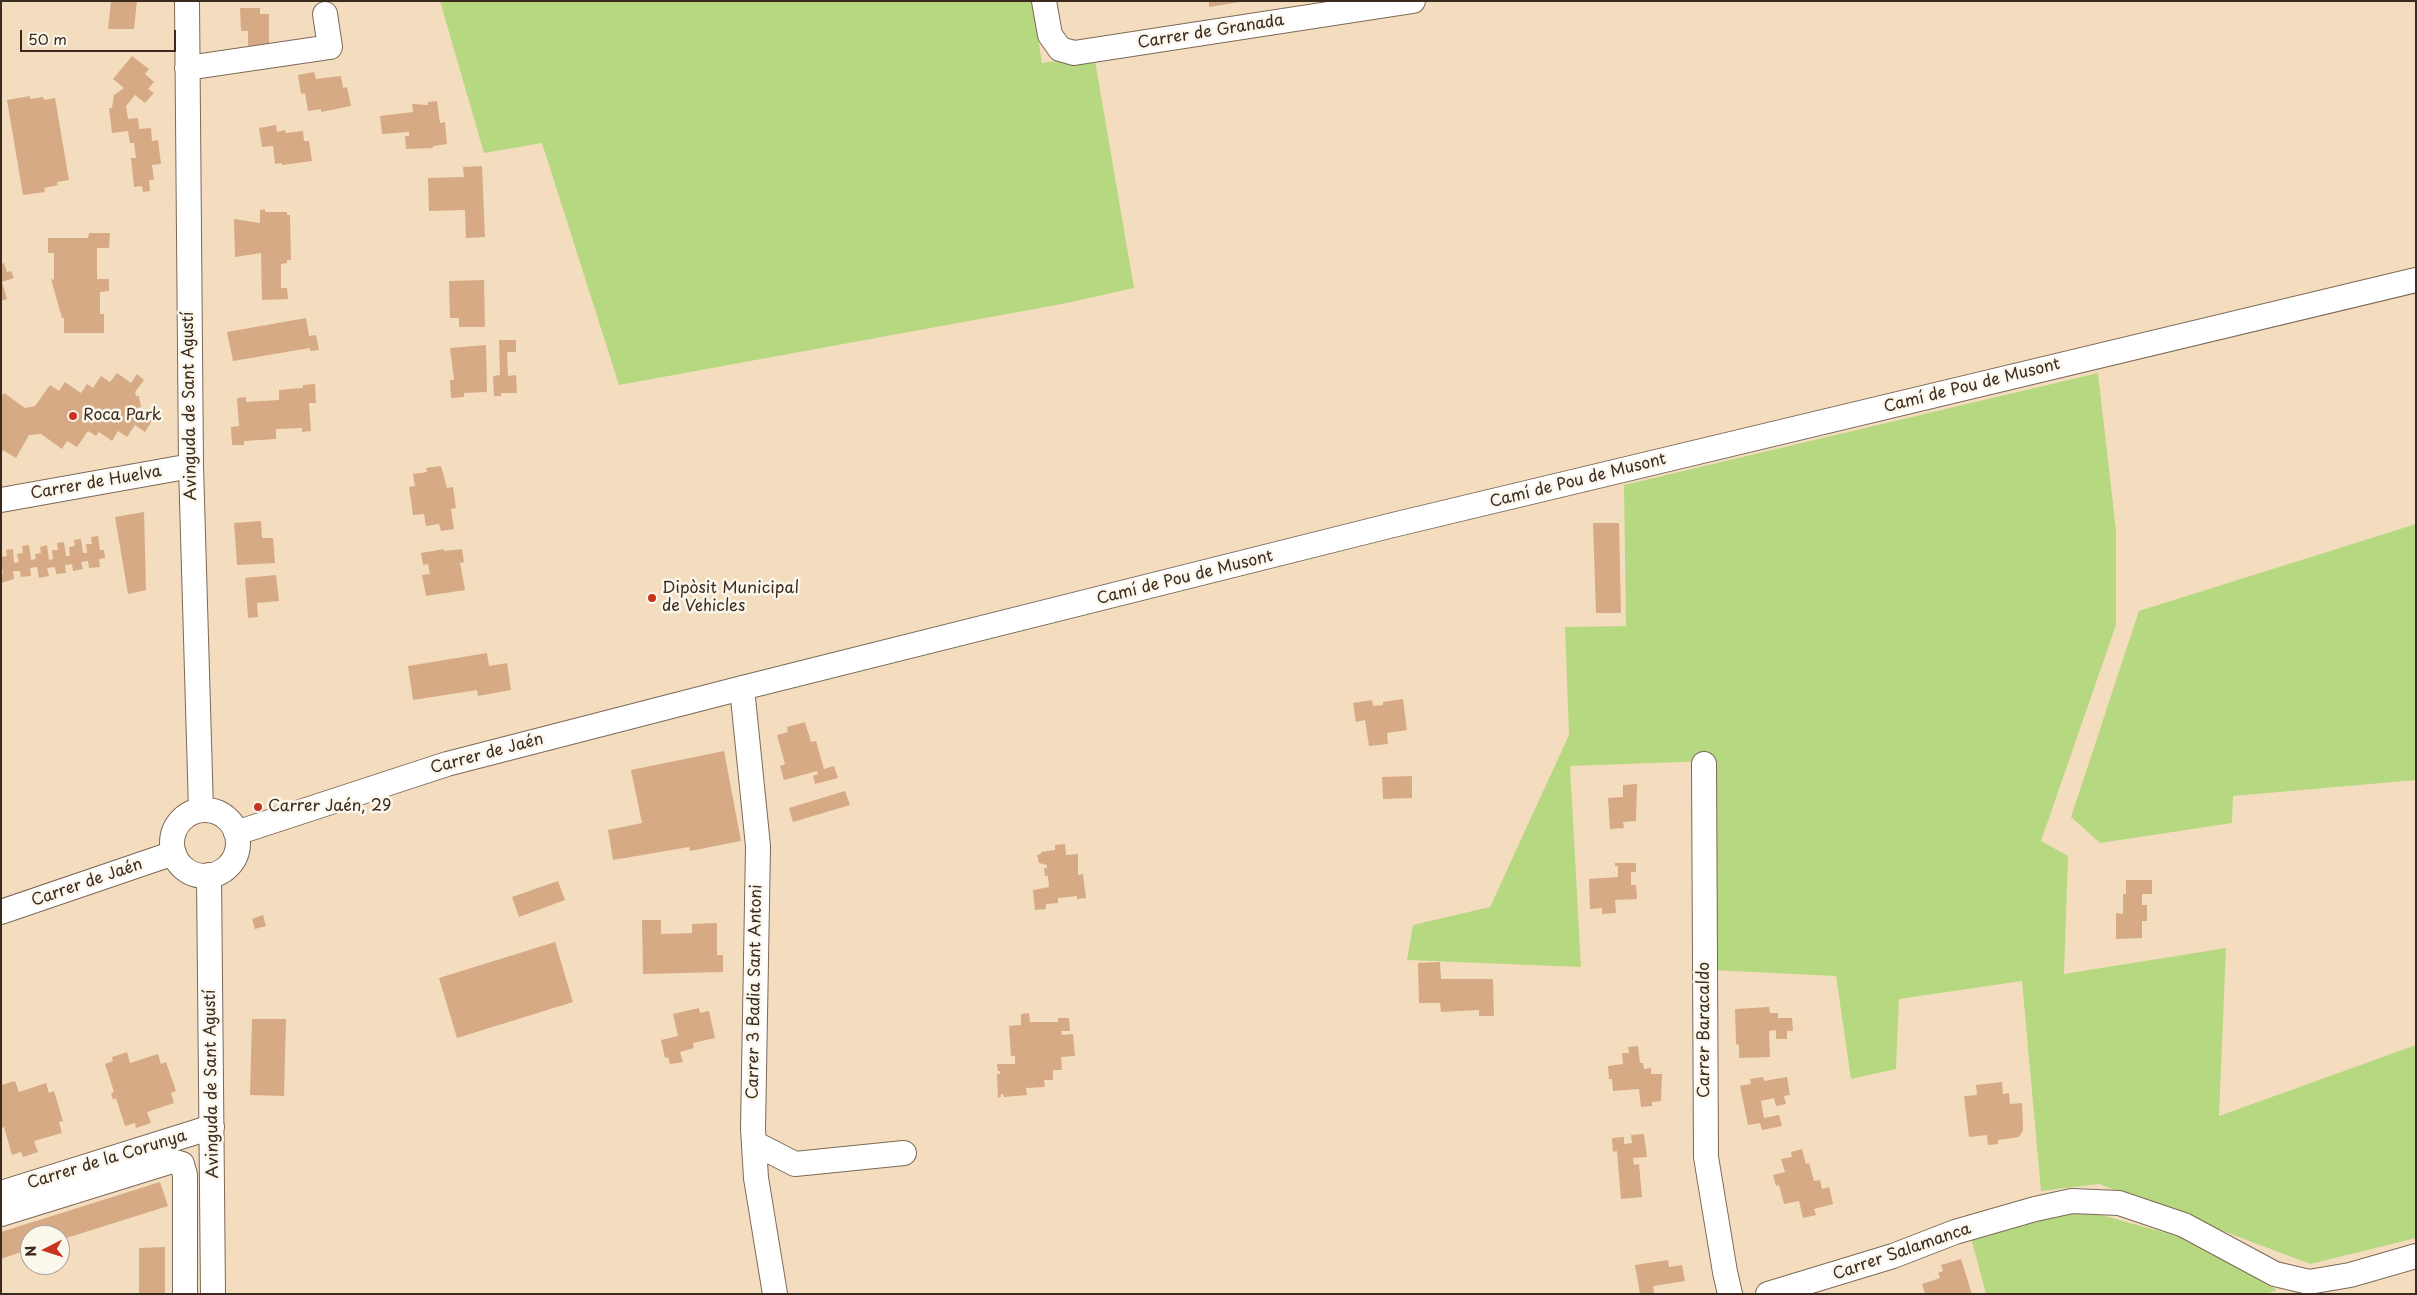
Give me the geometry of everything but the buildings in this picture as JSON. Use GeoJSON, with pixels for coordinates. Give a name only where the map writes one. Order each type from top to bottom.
{"type":"FeatureCollection","features":[{"type":"Feature","properties":{"kind":"street","name":"Avinguda de Sant Agustí"},"geometry":{"type":"LineString","coordinates":[[187,1],[191,466],[201,810]]}},
{"type":"Feature","properties":{"kind":"street","name":"Carrer de Granada"},"geometry":{"type":"LineString","coordinates":[[1044,1],[1050,35],[1060,49],[1074,53],[1413,1]]}},
{"type":"Feature","properties":{"kind":"street"},"geometry":{"type":"LineString","coordinates":[[187,68],[330,47],[325,14]]}},
{"type":"Feature","properties":{"kind":"street","name":"Camí de Pou de Musont"},"geometry":{"type":"LineString","coordinates":[[727,687],[2416,280]]}},
{"type":"Feature","properties":{"kind":"street","name":"Carrer de Huelva"},"geometry":{"type":"LineString","coordinates":[[1,500],[191,466]]}},
{"type":"Feature","properties":{"kind":"street","name":"Carrer de Jaén"},"geometry":{"type":"LineString","coordinates":[[236,833],[447,764],[727,687]]}},
{"type":"Feature","properties":{"kind":"street","name":"Carrer 3 Badia Sant Antoni"},"geometry":{"type":"LineString","coordinates":[[727,687],[758,846],[754,1143],[756,1178],[775,1294]]}},
{"type":"Feature","properties":{"kind":"street","name":"Carrer Baracaldo"},"geometry":{"type":"LineString","coordinates":[[1704,764],[1706,1157],[1730,1294]]}},
{"type":"Feature","properties":{"kind":"street"},"geometry":{"type":"LineString","coordinates":[[201,810],[212,811],[222,815],[229,820],[236,833],[238,842],[232,862],[224,869],[209,875],[200,875],[185,868],[174,853],[172,844],[175,828],[181,819],[201,810]]}},
{"type":"Feature","properties":{"kind":"street","name":"Carrer de Jaén"},"geometry":{"type":"LineString","coordinates":[[1,912],[174,853]]}},
{"type":"Feature","properties":{"kind":"street","name":"Avinguda de Sant Agustí"},"geometry":{"type":"LineString","coordinates":[[209,875],[213,1294]]}},
{"type":"Feature","properties":{"kind":"street","name":"Carrer de la Corunya"},"geometry":{"type":"LineString","coordinates":[[1,1193],[212,1127]]}},
{"type":"Feature","properties":{"kind":"street"},"geometry":{"type":"LineString","coordinates":[[754,1143],[795,1164],[904,1153]]}},
{"type":"Feature","properties":{"kind":"street"},"geometry":{"type":"LineString","coordinates":[[1,1214],[172,1161],[182,1164],[185,1175],[185,1294]]}},
{"type":"Feature","properties":{"kind":"street","name":"Carrer Salamanca"},"geometry":{"type":"LineString","coordinates":[[1768,1294],[1884,1259],[1956,1232],[2035,1209],[2072,1201],[2119,1203],[2184,1225],[2275,1274],[2309,1282],[2350,1275],[2416,1256]]}},
{"type":"Feature","properties":{"kind":"green space"},"geometry":{"type":"Polygon","coordinates":[[[440,1],[1032,1],[1042,63],[1094,55],[1134,288],[1062,304],[619,385],[542,143],[484,153],[440,1]]]}},
{"type":"Feature","properties":{"kind":"green space"},"geometry":{"type":"Polygon","coordinates":[[[2098,373],[2116,531],[2116,625],[2041,841],[2068,856],[2064,974],[2226,948],[2219,1116],[2416,1045],[2416,1238],[2310,1264],[2099,1184],[2041,1191],[2022,981],[1899,999],[1896,1069],[1851,1079],[1836,976],[1711,970],[1710,761],[1570,766],[1581,967],[1407,960],[1413,925],[1490,907],[1569,735],[1565,627],[1626,626],[1624,485],[2098,373]]]}},
{"type":"Feature","properties":{"kind":"green space"},"geometry":{"type":"Polygon","coordinates":[[[2416,524],[2416,780],[2233,796],[2232,823],[2100,843],[2071,817],[2139,611],[2416,524]]]}},
{"type":"Feature","properties":{"kind":"green space"},"geometry":{"type":"Polygon","coordinates":[[[2083,1210],[2181,1237],[2277,1290],[2265,1294],[1986,1294],[1971,1238],[2083,1210]]]}},
{"type":"Feature","properties":{"kind":"place","name":"Roca Park"},"geometry":{"type":"Point","coordinates":[73,416]}},
{"type":"Feature","properties":{"kind":"place","name":"Dipòsit Municipal de Vehicles"},"geometry":{"type":"Point","coordinates":[652,598]}},
{"type":"Feature","properties":{"kind":"place","name":"Carrer Jaén, 29"},"geometry":{"type":"Point","coordinates":[258,807]}}]}
